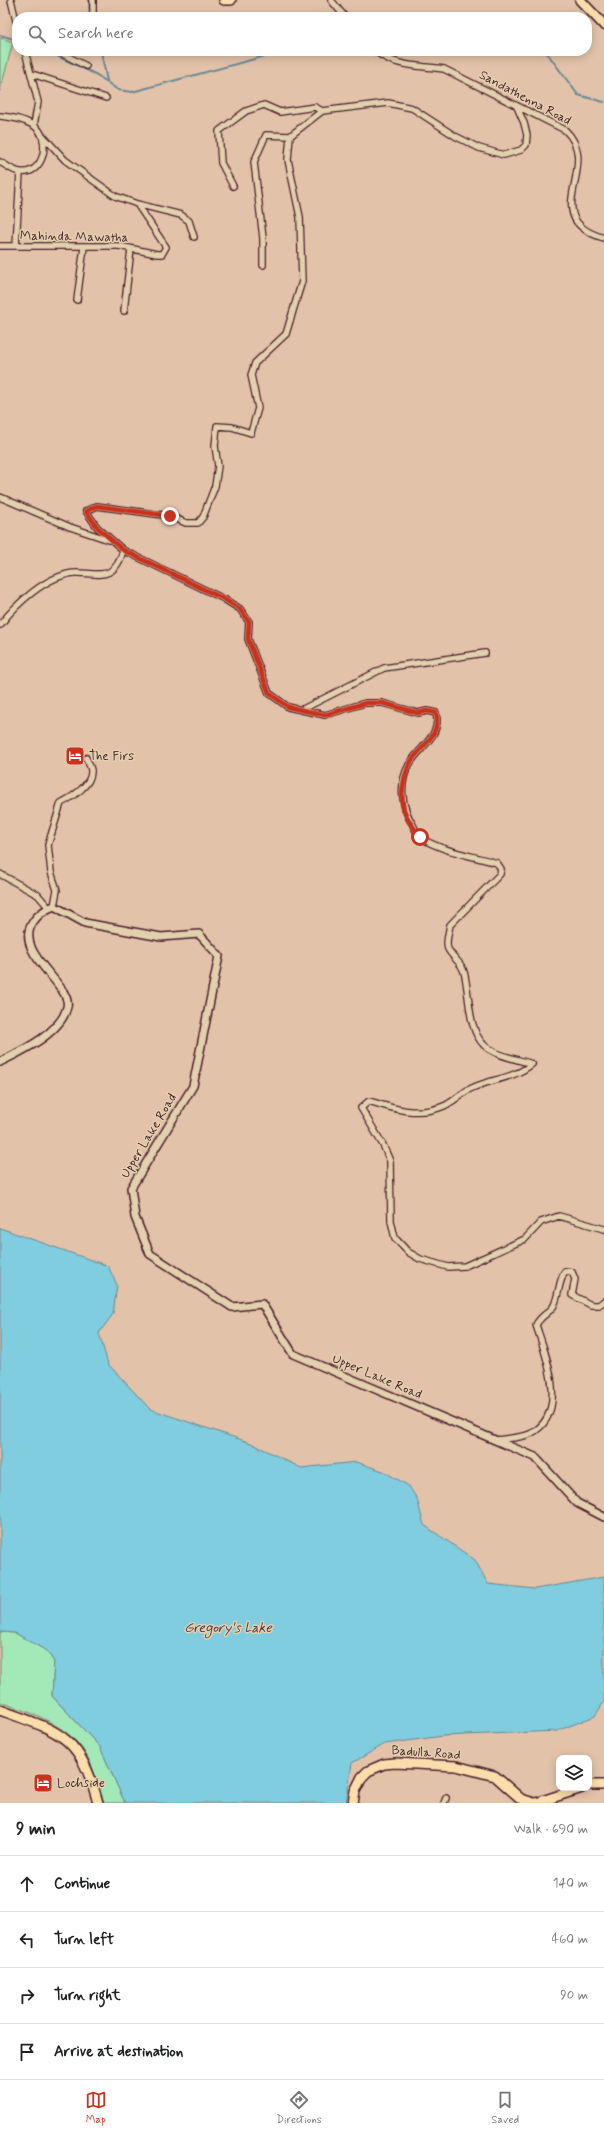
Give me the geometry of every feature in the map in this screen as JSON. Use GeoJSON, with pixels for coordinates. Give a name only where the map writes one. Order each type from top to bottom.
{"type":"FeatureCollection","features":[{"type":"Feature","properties":{"kind":"main road"},"geometry":{"type":"LineString","coordinates":[[224,0],[231,0]]}},
{"type":"Feature","properties":{"kind":"main road"},"geometry":{"type":"LineString","coordinates":[[580,0],[592,12]]}},
{"type":"Feature","properties":{"kind":"main road"},"geometry":{"type":"LineString","coordinates":[[592,12],[604,25]]}},
{"type":"Feature","properties":{"kind":"main road"},"geometry":{"type":"LineString","coordinates":[[0,1710],[53,1730],[71,1744],[84,1761],[98,1803]]}},
{"type":"Feature","properties":{"kind":"main road","name":"Badulla Road"},"geometry":{"type":"LineString","coordinates":[[353,1803],[355,1791],[362,1777],[368,1771],[384,1764],[395,1763],[456,1766],[495,1776],[521,1800],[535,1803],[573,1791]]}},
{"type":"Feature","properties":{"kind":"main road"},"geometry":{"type":"LineString","coordinates":[[592,1785],[604,1785]]}},
{"type":"Feature","properties":{"kind":"street"},"geometry":{"type":"LineString","coordinates":[[10,0],[13,12]]}},
{"type":"Feature","properties":{"kind":"street"},"geometry":{"type":"LineString","coordinates":[[93,0],[93,12]]}},
{"type":"Feature","properties":{"kind":"street"},"geometry":{"type":"LineString","coordinates":[[331,0],[341,12]]}},
{"type":"Feature","properties":{"kind":"street"},"geometry":{"type":"LineString","coordinates":[[27,56],[38,102],[34,125]]}},
{"type":"Feature","properties":{"kind":"street"},"geometry":{"type":"LineString","coordinates":[[67,56],[86,66]]}},
{"type":"Feature","properties":{"kind":"street","name":"Sandathenna Road"},"geometry":{"type":"LineString","coordinates":[[381,56],[386,60],[403,65],[444,69],[565,130],[574,136],[581,148],[582,168],[573,207],[574,216],[583,229],[589,234],[604,238]]}},
{"type":"Feature","properties":{"kind":"street"},"geometry":{"type":"LineString","coordinates":[[32,74],[106,98]]}},
{"type":"Feature","properties":{"kind":"street"},"geometry":{"type":"LineString","coordinates":[[263,265],[263,238],[254,162],[266,134],[290,136],[322,111],[388,103],[412,108],[455,136],[479,148],[504,155],[521,150],[526,145],[528,135],[517,107]]}},
{"type":"Feature","properties":{"kind":"street"},"geometry":{"type":"LineString","coordinates":[[233,186],[221,163],[219,131],[246,111],[264,105],[280,112],[315,107],[322,111]]}},
{"type":"Feature","properties":{"kind":"street"},"geometry":{"type":"LineString","coordinates":[[0,116],[15,118],[34,125],[65,160],[115,196],[137,204],[181,215],[189,221],[194,237]]}},
{"type":"Feature","properties":{"kind":"street"},"geometry":{"type":"LineString","coordinates":[[0,162],[20,172],[31,170],[40,162],[45,149],[43,136]]}},
{"type":"Feature","properties":{"kind":"street"},"geometry":{"type":"LineString","coordinates":[[290,136],[288,160],[300,217],[302,281],[286,334],[255,363],[251,375],[258,408],[251,433],[232,427],[217,426],[215,446],[218,466],[214,486],[204,517],[198,523],[186,523],[170,516],[97,506],[86,511],[97,527],[111,541],[123,550],[224,599],[240,609],[249,622],[248,639],[269,693],[288,707],[325,715],[366,703],[382,703],[418,713],[427,711],[436,713],[438,721],[429,742],[409,765],[402,798],[405,812],[420,837],[433,844],[497,863],[501,869],[500,874],[450,925],[448,949],[464,970],[468,998],[477,1034],[484,1046],[496,1052],[532,1064],[523,1072],[470,1089],[445,1106],[422,1112],[396,1110],[369,1101],[361,1108],[384,1145],[390,1161],[391,1221],[395,1238],[408,1252],[420,1259],[448,1267],[465,1266],[525,1239],[541,1222],[559,1216],[604,1229]]}},
{"type":"Feature","properties":{"kind":"street"},"geometry":{"type":"LineString","coordinates":[[16,246],[20,172]]}},
{"type":"Feature","properties":{"kind":"street","name":"Mahinda Mawatha"},"geometry":{"type":"LineString","coordinates":[[0,246],[119,246],[162,254],[166,247],[137,204]]}},
{"type":"Feature","properties":{"kind":"street"},"geometry":{"type":"LineString","coordinates":[[77,300],[84,247]]}},
{"type":"Feature","properties":{"kind":"street"},"geometry":{"type":"LineString","coordinates":[[124,311],[131,249]]}},
{"type":"Feature","properties":{"kind":"street"},"geometry":{"type":"LineString","coordinates":[[0,497],[70,528],[111,541]]}},
{"type":"Feature","properties":{"kind":"street"},"geometry":{"type":"LineString","coordinates":[[0,625],[13,608],[32,592],[52,580],[73,573],[106,573],[115,568],[122,556],[123,550]]}},
{"type":"Feature","properties":{"kind":"street"},"geometry":{"type":"LineString","coordinates":[[301,710],[384,668],[485,653]]}},
{"type":"Feature","properties":{"kind":"street"},"geometry":{"type":"LineString","coordinates":[[0,1062],[49,1034],[61,1022],[68,1006],[66,995],[40,964],[29,940],[30,926],[36,916],[52,907],[57,890],[51,872],[48,845],[61,803],[74,796],[89,780],[91,771],[86,758]]}},
{"type":"Feature","properties":{"kind":"street"},"geometry":{"type":"LineString","coordinates":[[0,874],[38,895],[52,907]]}},
{"type":"Feature","properties":{"kind":"street","name":"Upper Lake Road"},"geometry":{"type":"LineString","coordinates":[[52,907],[85,923],[161,937],[199,934],[219,956],[193,1086],[131,1188],[135,1217],[150,1254],[232,1307],[262,1304],[293,1354],[535,1456],[577,1503],[604,1518]]}},
{"type":"Feature","properties":{"kind":"street"},"geometry":{"type":"LineString","coordinates":[[497,1440],[530,1434],[542,1424],[551,1413],[553,1403],[548,1361],[536,1325],[540,1316],[553,1307],[561,1277],[565,1271],[572,1272],[575,1279],[572,1295],[591,1305],[599,1305],[604,1301]]}},
{"type":"Feature","properties":{"kind":"green space"},"geometry":{"type":"Polygon","coordinates":[[[0,38],[12,42],[12,46],[0,91],[0,38]]]}},
{"type":"Feature","properties":{"kind":"green space"},"geometry":{"type":"Polygon","coordinates":[[[0,1632],[15,1633],[47,1651],[54,1662],[52,1696],[100,1747],[125,1803],[103,1803],[90,1762],[74,1739],[52,1723],[26,1711],[0,1702],[0,1632]]]}},
{"type":"Feature","properties":{"kind":"water","name":"Gregory's Lake"},"geometry":{"type":"Polygon","coordinates":[[[0,1228],[108,1266],[117,1285],[113,1314],[99,1333],[108,1364],[150,1409],[251,1443],[301,1468],[356,1462],[383,1471],[409,1486],[417,1499],[424,1525],[475,1560],[488,1584],[535,1589],[604,1577],[604,1702],[595,1716],[557,1731],[443,1736],[385,1744],[352,1763],[346,1803],[125,1803],[100,1747],[52,1696],[54,1662],[47,1651],[15,1633],[0,1632],[0,1228]]]}},
{"type":"Feature","properties":{"kind":"waterway"},"geometry":{"type":"LineString","coordinates":[[89,0],[90,12]]}},
{"type":"Feature","properties":{"kind":"waterway"},"geometry":{"type":"LineString","coordinates":[[0,35],[12,39]]}},
{"type":"Feature","properties":{"kind":"waterway"},"geometry":{"type":"LineString","coordinates":[[57,56],[97,75],[118,90],[132,92],[265,56]]}},
{"type":"Feature","properties":{"kind":"waterway"},"geometry":{"type":"LineString","coordinates":[[102,56],[107,81]]}},
{"type":"Feature","properties":{"kind":"waterway"},"geometry":{"type":"LineString","coordinates":[[549,56],[578,95],[604,102]]}},
{"type":"Feature","properties":{"kind":"place","name":"The Firs"},"geometry":{"type":"Point","coordinates":[75,756]}},
{"type":"Feature","properties":{"kind":"place","name":"Lochside"},"geometry":{"type":"Point","coordinates":[43,1783]}},
{"type":"Feature","properties":{"kind":"route"},"geometry":{"type":"LineString","coordinates":[[170,516],[97,506],[86,511],[97,527],[111,541],[123,550],[224,599],[240,609],[249,622],[248,639],[269,693],[288,707],[325,715],[366,703],[382,703],[418,713],[427,711],[436,713],[438,721],[429,742],[409,765],[402,798],[405,812],[420,837]]}}]}
